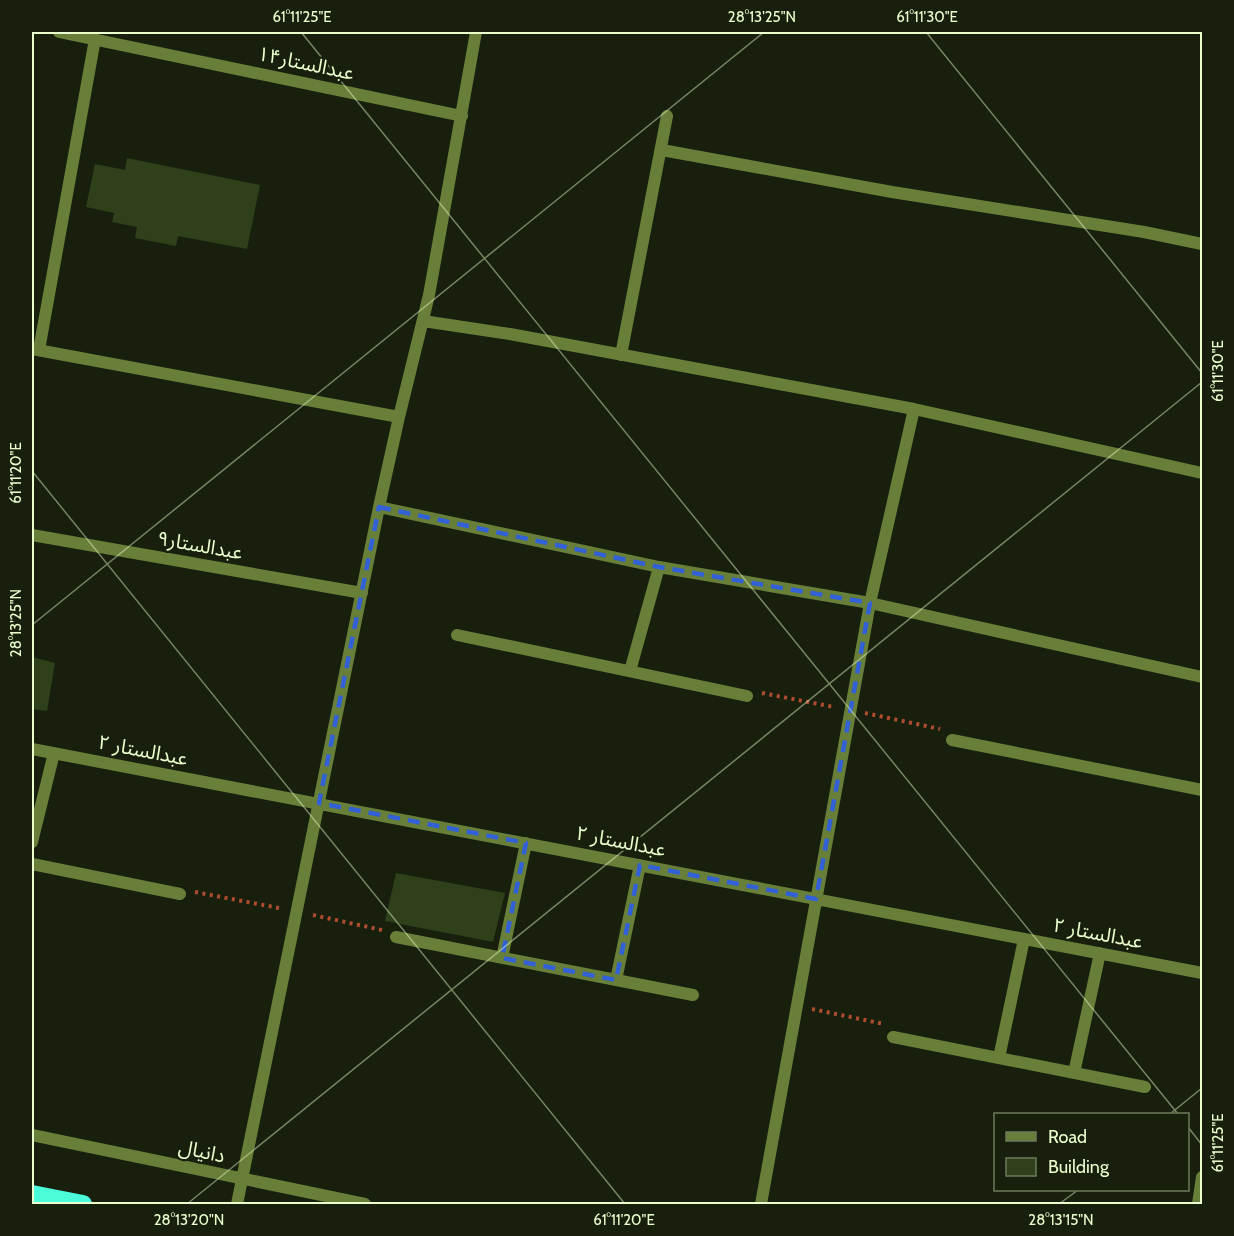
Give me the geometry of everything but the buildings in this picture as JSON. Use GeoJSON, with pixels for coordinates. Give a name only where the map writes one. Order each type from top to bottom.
{"type":"FeatureCollection","features":[{"type":"Feature","properties":{"kind":"highway"},"geometry":{"type":"LineString","coordinates":[[32,1194],[83,1204]]}},
{"type":"Feature","properties":{"kind":"street","name":"عبدالستار۱۴"},"geometry":{"type":"LineString","coordinates":[[58,32],[462,116]]}},
{"type":"Feature","properties":{"kind":"street"},"geometry":{"type":"LineString","coordinates":[[237,1204],[379,507],[423,321],[476,32]]}},
{"type":"Feature","properties":{"kind":"street"},"geometry":{"type":"LineString","coordinates":[[95,39],[35,350],[399,417]]}},
{"type":"Feature","properties":{"kind":"street"},"geometry":{"type":"LineString","coordinates":[[621,355],[667,117]]}},
{"type":"Feature","properties":{"kind":"street"},"geometry":{"type":"LineString","coordinates":[[662,150],[892,192],[1144,232],[1203,244]]}},
{"type":"Feature","properties":{"kind":"street"},"geometry":{"type":"LineString","coordinates":[[423,321],[510,334],[914,409],[1203,473]]}},
{"type":"Feature","properties":{"kind":"street"},"geometry":{"type":"LineString","coordinates":[[760,1204],[870,603],[914,409]]}},
{"type":"Feature","properties":{"kind":"street"},"geometry":{"type":"LineString","coordinates":[[379,507],[659,567],[870,603],[1203,676]]}},
{"type":"Feature","properties":{"kind":"street","name":"عبدالستار۹"},"geometry":{"type":"LineString","coordinates":[[32,535],[363,593]]}},
{"type":"Feature","properties":{"kind":"street"},"geometry":{"type":"LineString","coordinates":[[630,671],[659,567]]}},
{"type":"Feature","properties":{"kind":"street"},"geometry":{"type":"LineString","coordinates":[[457,635],[747,696]]}},
{"type":"Feature","properties":{"kind":"street"},"geometry":{"type":"LineString","coordinates":[[952,740],[1203,790]]}},
{"type":"Feature","properties":{"kind":"street","name":"عبدالستار ۲"},"geometry":{"type":"LineString","coordinates":[[32,749],[1203,973]]}},
{"type":"Feature","properties":{"kind":"street"},"geometry":{"type":"LineString","coordinates":[[32,842],[54,753]]}},
{"type":"Feature","properties":{"kind":"street"},"geometry":{"type":"LineString","coordinates":[[502,958],[526,843]]}},
{"type":"Feature","properties":{"kind":"street"},"geometry":{"type":"LineString","coordinates":[[32,864],[180,894]]}},
{"type":"Feature","properties":{"kind":"street"},"geometry":{"type":"LineString","coordinates":[[616,980],[640,865]]}},
{"type":"Feature","properties":{"kind":"street"},"geometry":{"type":"LineString","coordinates":[[396,937],[693,995]]}},
{"type":"Feature","properties":{"kind":"street"},"geometry":{"type":"LineString","coordinates":[[999,1058],[1024,939]]}},
{"type":"Feature","properties":{"kind":"street"},"geometry":{"type":"LineString","coordinates":[[1074,1073],[1100,953]]}},
{"type":"Feature","properties":{"kind":"street"},"geometry":{"type":"LineString","coordinates":[[893,1037],[1146,1087]]}},
{"type":"Feature","properties":{"kind":"street","name":"دانیال"},"geometry":{"type":"LineString","coordinates":[[32,1135],[365,1204]]}},
{"type":"Feature","properties":{"kind":"street"},"geometry":{"type":"LineString","coordinates":[[1198,1204],[1203,1177]]}},
{"type":"Feature","properties":{"kind":"path"},"geometry":{"type":"LineString","coordinates":[[747,696],[756,692],[850,710],[947,731],[952,740]]}},
{"type":"Feature","properties":{"kind":"path"},"geometry":{"type":"LineString","coordinates":[[180,894],[200,892],[378,928],[396,937]]}},
{"type":"Feature","properties":{"kind":"path"},"geometry":{"type":"LineString","coordinates":[[796,1006],[896,1027],[893,1037]]}},
{"type":"Feature","properties":{"kind":"highlighted area"},"geometry":{"type":"Polygon","coordinates":[[[379,507],[659,567],[870,603],[816,899],[640,865],[616,980],[502,958],[526,843],[319,803],[379,507]]]}}]}
